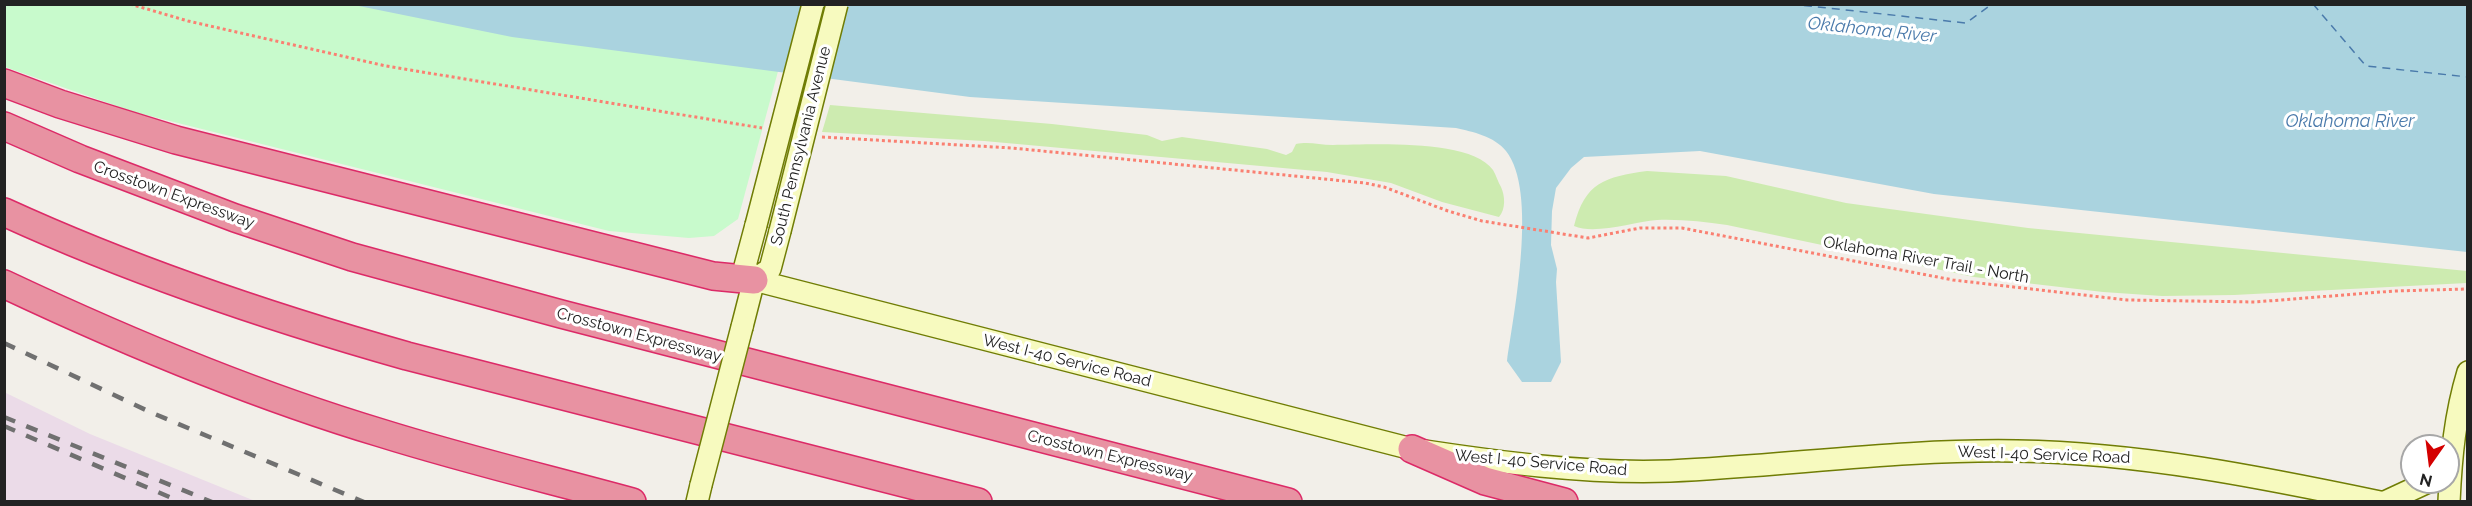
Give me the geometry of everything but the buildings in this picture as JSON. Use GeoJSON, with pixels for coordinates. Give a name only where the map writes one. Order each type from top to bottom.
{"type":"FeatureCollection","features":[{"type":"Feature","properties":{"kind":"highway"},"geometry":{"type":"LineString","coordinates":[[4,84],[176,140],[713,276],[754,280]]}},
{"type":"Feature","properties":{"kind":"highway","name":"Crosstown Expressway"},"geometry":{"type":"LineString","coordinates":[[4,126],[80,159],[235,218],[352,257],[561,315],[1288,501]]}},
{"type":"Feature","properties":{"kind":"highway"},"geometry":{"type":"LineString","coordinates":[[4,212],[128,265],[313,330],[976,501]]}},
{"type":"Feature","properties":{"kind":"highway"},"geometry":{"type":"LineString","coordinates":[[4,284],[186,365],[287,402],[381,433],[632,501]]}},
{"type":"Feature","properties":{"kind":"highway"},"geometry":{"type":"LineString","coordinates":[[1412,449],[1485,481],[1564,501]]}},
{"type":"Feature","properties":{"kind":"main road","name":"South Pennsylvania Avenue"},"geometry":{"type":"LineString","coordinates":[[754,280],[745,266],[813,4]]}},
{"type":"Feature","properties":{"kind":"main road","name":"South Pennsylvania Avenue"},"geometry":{"type":"LineString","coordinates":[[699,493],[754,280],[770,269],[837,4]]}},
{"type":"Feature","properties":{"kind":"main road","name":"West I-40 Service Road"},"geometry":{"type":"LineString","coordinates":[[754,280],[1412,449],[1486,461],[1564,468],[1669,471],[1942,452],[2091,454],[2241,474],[2383,501]]}},
{"type":"Feature","properties":{"kind":"main road"},"geometry":{"type":"LineString","coordinates":[[2454,434],[2459,402],[2468,372]]}},
{"type":"Feature","properties":{"kind":"main road"},"geometry":{"type":"LineString","coordinates":[[2383,501],[2400,494]]}},
{"type":"Feature","properties":{"kind":"path","name":"Oklahoma River Trail - North"},"geometry":{"type":"LineString","coordinates":[[1493,223],[1581,237],[1602,237],[1640,228],[1682,228],[1953,280],[2127,300],[2255,302],[2394,291],[2468,290]]}},
{"type":"Feature","properties":{"kind":"shaded area"},"geometry":{"type":"Polygon","coordinates":[[[4,392],[90,434],[255,501],[5,501],[4,392]]]}},
{"type":"Feature","properties":{"kind":"green space"},"geometry":{"type":"Polygon","coordinates":[[[4,5],[796,5],[738,219],[714,236],[689,238],[609,231],[134,112],[5,67],[4,5]]]}},
{"type":"Feature","properties":{"kind":"green space"},"geometry":{"type":"Polygon","coordinates":[[[830,105],[1052,124],[1147,135],[1162,141],[1182,137],[1267,149],[1286,155],[1292,152],[1296,144],[1305,143],[1393,144],[1442,148],[1481,160],[1493,170],[1502,191],[1504,206],[1499,217],[1442,202],[1391,183],[1327,172],[984,141],[822,132],[830,105]]]}},
{"type":"Feature","properties":{"kind":"green space"},"geometry":{"type":"Polygon","coordinates":[[[1647,171],[1726,176],[1846,203],[2028,228],[2467,271],[2467,283],[2234,295],[2162,296],[2103,292],[1974,277],[1727,225],[1684,220],[1657,220],[1603,229],[1574,226],[1584,200],[1599,184],[1619,176],[1647,171]]]}},
{"type":"Feature","properties":{"kind":"water","name":"Oklahoma River"},"geometry":{"type":"Polygon","coordinates":[[[354,5],[2467,5],[2467,252],[1934,194],[1700,151],[1584,157],[1571,168],[1556,188],[1552,211],[1551,245],[1557,269],[1561,362],[1551,382],[1522,382],[1507,361],[1521,253],[1521,194],[1516,169],[1506,151],[1496,142],[1476,133],[1456,128],[970,97],[512,37],[354,5]]]}},
{"type":"Feature","properties":{"kind":"ferry route"},"geometry":{"type":"LineString","coordinates":[[1790,4],[1966,23],[1992,4]]}},
{"type":"Feature","properties":{"kind":"ferry route"},"geometry":{"type":"LineString","coordinates":[[2313,4],[2366,66],[2468,77]]}},
{"type":"Feature","properties":{"kind":"railway"},"geometry":{"type":"LineString","coordinates":[[4,343],[150,412],[364,502]]}},
{"type":"Feature","properties":{"kind":"railway"},"geometry":{"type":"LineString","coordinates":[[4,417],[212,502]]}},
{"type":"Feature","properties":{"kind":"railway"},"geometry":{"type":"LineString","coordinates":[[4,426],[181,502]]}}]}
